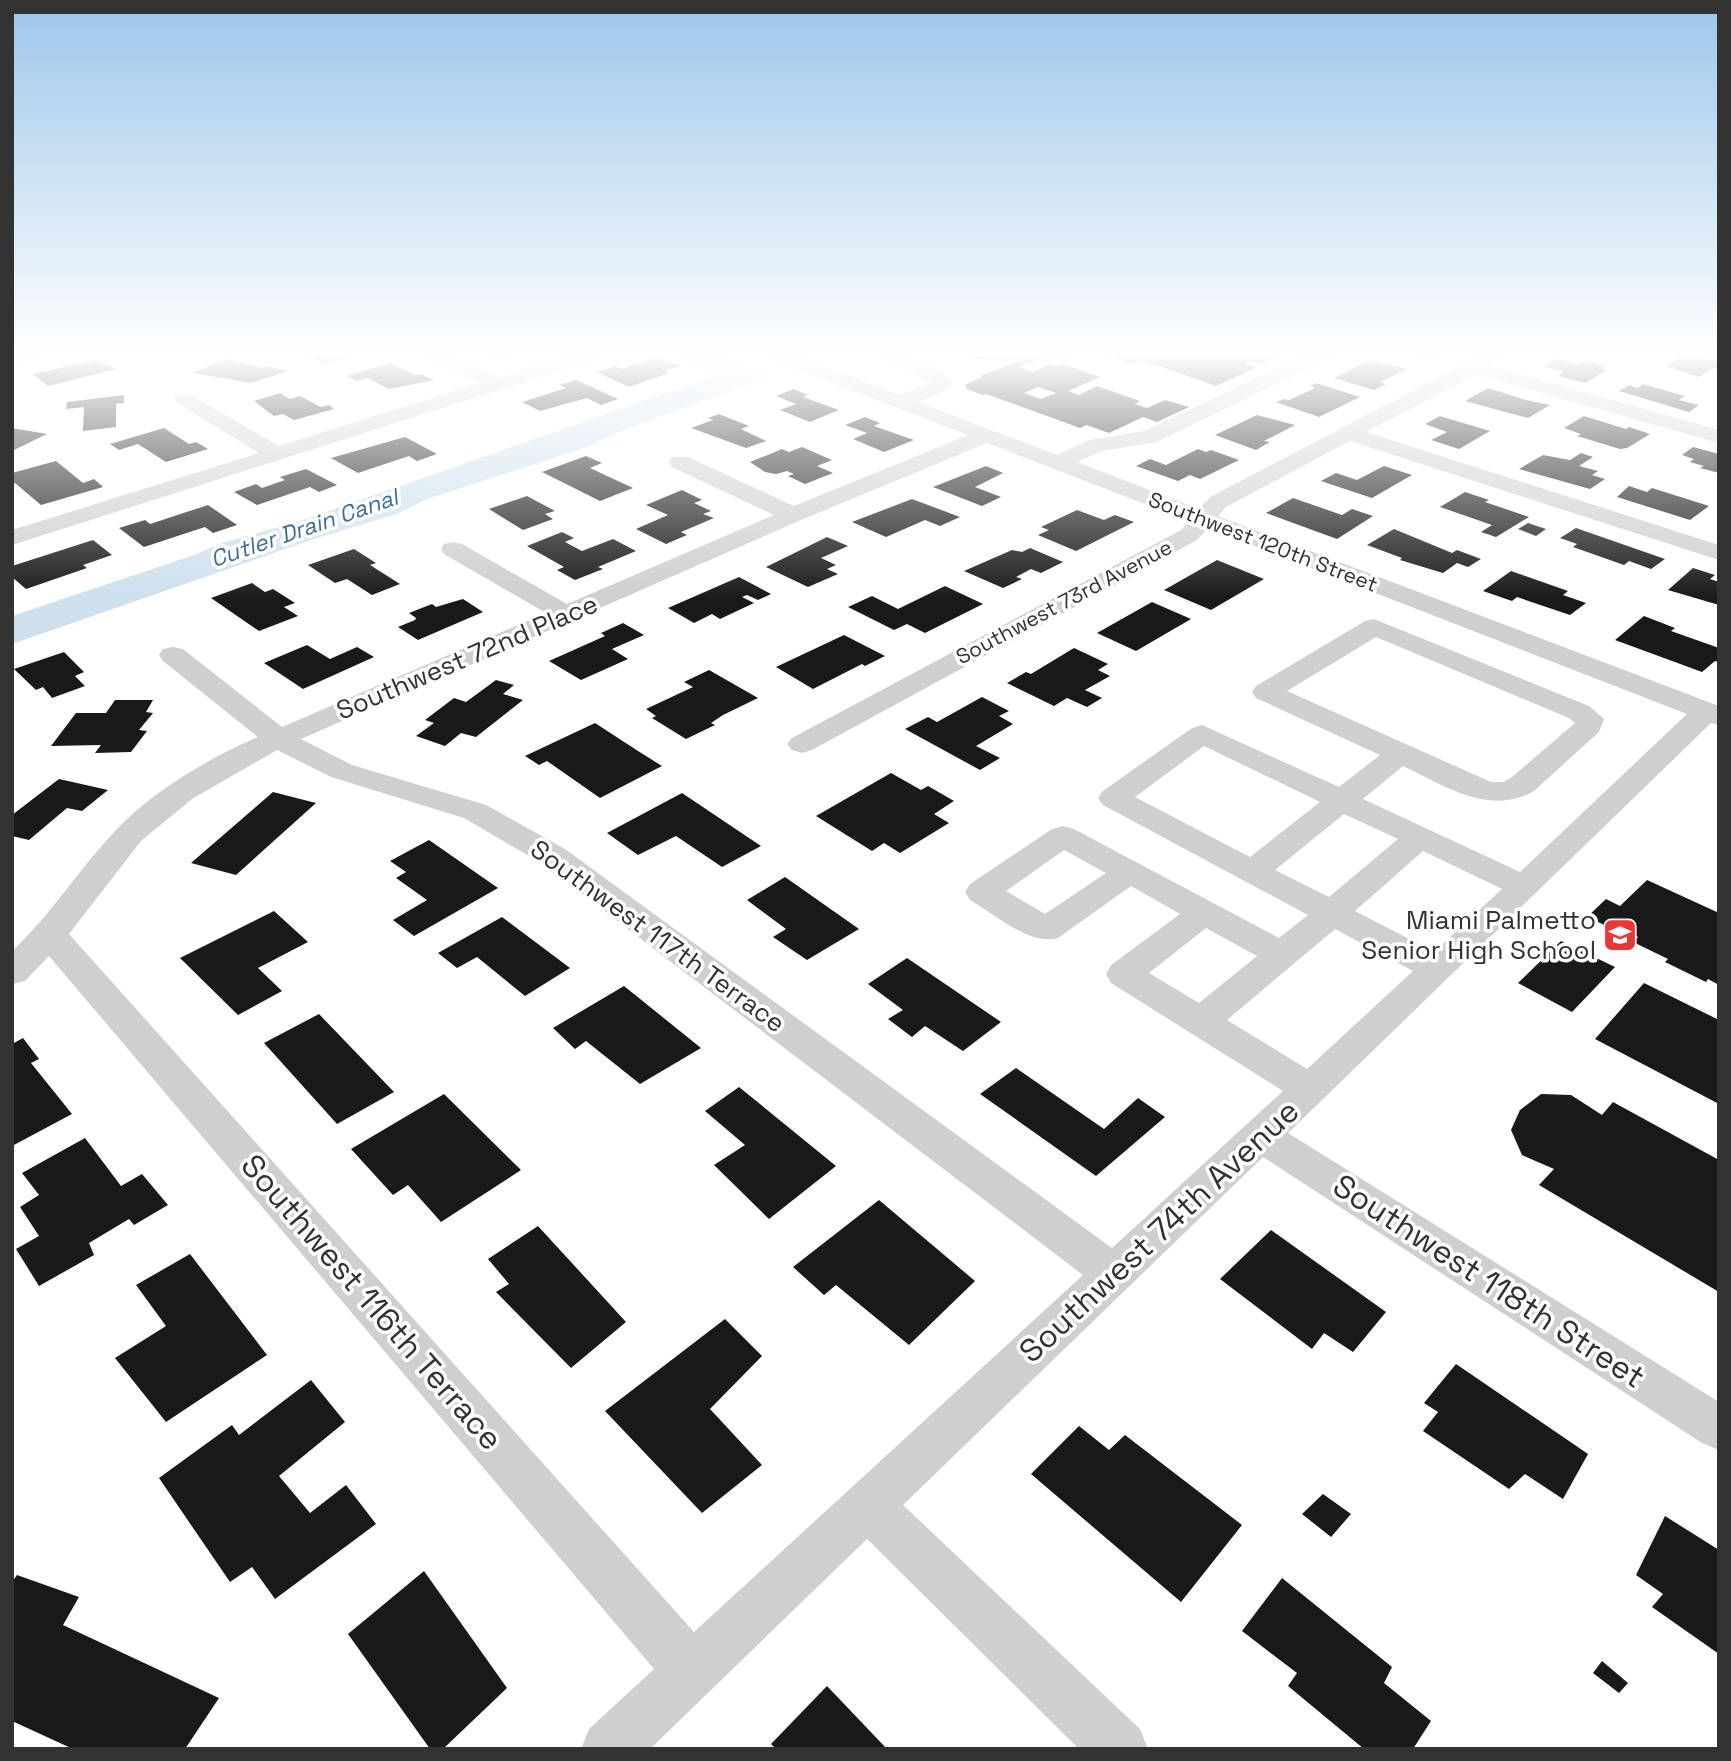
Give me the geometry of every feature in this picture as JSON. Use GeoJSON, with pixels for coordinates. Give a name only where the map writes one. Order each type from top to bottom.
{"type":"FeatureCollection","features":[{"type":"Feature","properties":{"kind":"street"},"geometry":{"type":"LineString","coordinates":[[242,434],[276,454]]}},
{"type":"Feature","properties":{"kind":"street"},"geometry":{"type":"LineString","coordinates":[[12,538],[339,434]]}},
{"type":"Feature","properties":{"kind":"street"},"geometry":{"type":"LineString","coordinates":[[1057,463],[1097,445],[1155,434]]}},
{"type":"Feature","properties":{"kind":"street","name":"Southwest 73rd Avenue"},"geometry":{"type":"LineString","coordinates":[[803,744],[1189,535],[1205,520],[1218,502],[1348,434]]}},
{"type":"Feature","properties":{"kind":"street"},"geometry":{"type":"LineString","coordinates":[[1354,434],[1719,553]]}},
{"type":"Feature","properties":{"kind":"street","name":"Southwest 120th Street"},"geometry":{"type":"LineString","coordinates":[[987,435],[1712,714]]}},
{"type":"Feature","properties":{"kind":"street","name":"Southwest 72nd Place"},"geometry":{"type":"LineString","coordinates":[[12,972],[50,935],[130,834],[155,811],[205,776],[281,737],[793,515],[987,435]]}},
{"type":"Feature","properties":{"kind":"street"},"geometry":{"type":"LineString","coordinates":[[680,462],[793,515]]}},
{"type":"Feature","properties":{"kind":"street"},"geometry":{"type":"LineString","coordinates":[[453,549],[566,614]]}},
{"type":"Feature","properties":{"kind":"street"},"geometry":{"type":"LineString","coordinates":[[1374,627],[1580,712],[1590,719],[1590,726],[1513,790],[1496,793],[1478,789],[1400,754],[1266,692],[1374,627]]}},
{"type":"Feature","properties":{"kind":"street"},"geometry":{"type":"LineString","coordinates":[[1497,677],[1535,646]]}},
{"type":"Feature","properties":{"kind":"street","name":"Southwest 117th Terrace"},"geometry":{"type":"LineString","coordinates":[[173,654],[281,737],[324,764],[467,809],[501,825],[553,856],[1114,1274]]}},
{"type":"Feature","properties":{"kind":"street","name":"Southwest 74th Avenue"},"geometry":{"type":"LineString","coordinates":[[609,1749],[1436,968],[1712,714]]}},
{"type":"Feature","properties":{"kind":"street"},"geometry":{"type":"LineString","coordinates":[[1436,968],[1114,797],[1202,734],[1524,887]]}},
{"type":"Feature","properties":{"kind":"street"},"geometry":{"type":"LineString","coordinates":[[1253,871],[1400,754]]}},
{"type":"Feature","properties":{"kind":"street"},"geometry":{"type":"LineString","coordinates":[[1201,1022],[1420,837]]}},
{"type":"Feature","properties":{"kind":"street"},"geometry":{"type":"LineString","coordinates":[[1129,872],[1282,955]]}},
{"type":"Feature","properties":{"kind":"street"},"geometry":{"type":"LineString","coordinates":[[1204,913],[1124,974],[1310,1089]]}},
{"type":"Feature","properties":{"kind":"street","name":"Southwest 116th Terrace"},"geometry":{"type":"LineString","coordinates":[[50,935],[692,1671]]}},
{"type":"Feature","properties":{"kind":"street","name":"Southwest 118th Street"},"geometry":{"type":"LineString","coordinates":[[1260,1135],[1719,1428]]}},
{"type":"Feature","properties":{"kind":"street"},"geometry":{"type":"LineString","coordinates":[[867,1506],[1120,1749]]}},
{"type":"Feature","properties":{"kind":"water","name":"Cutler Drain Canal"},"geometry":{"type":"Polygon","coordinates":[[[548,434],[614,434],[590,446],[427,499],[397,514],[314,539],[12,644],[12,616],[194,555],[222,543],[300,521],[548,434]]]}},
{"type":"Feature","properties":{"kind":"building"},"geometry":{"type":"Polygon","coordinates":[[[12,434],[47,434],[12,451],[12,434]]]}},
{"type":"Feature","properties":{"kind":"building"},"geometry":{"type":"Polygon","coordinates":[[[143,434],[174,434],[189,444],[196,442],[208,449],[166,462],[138,444],[119,450],[110,444],[143,434]]]}},
{"type":"Feature","properties":{"kind":"building"},"geometry":{"type":"Polygon","coordinates":[[[708,434],[752,434],[766,441],[746,448],[708,434]]]}},
{"type":"Feature","properties":{"kind":"building"},"geometry":{"type":"Polygon","coordinates":[[[864,434],[897,434],[914,440],[884,452],[853,439],[864,434]]]}},
{"type":"Feature","properties":{"kind":"building"},"geometry":{"type":"Polygon","coordinates":[[[1277,434],[1264,441],[1270,442],[1256,450],[1215,435],[1277,434]]]}},
{"type":"Feature","properties":{"kind":"building"},"geometry":{"type":"Polygon","coordinates":[[[1443,434],[1485,434],[1459,449],[1431,440],[1443,434]]]}},
{"type":"Feature","properties":{"kind":"building"},"geometry":{"type":"Polygon","coordinates":[[[1650,434],[1627,448],[1620,449],[1577,436],[1650,434]]]}},
{"type":"Feature","properties":{"kind":"building"},"geometry":{"type":"Polygon","coordinates":[[[405,437],[437,454],[417,461],[409,456],[358,473],[331,458],[405,437]]]}},
{"type":"Feature","properties":{"kind":"building"},"geometry":{"type":"Polygon","coordinates":[[[802,447],[832,460],[817,466],[833,473],[805,484],[788,476],[794,474],[787,471],[776,474],[765,472],[750,462],[782,449],[789,452],[802,447]]]}},
{"type":"Feature","properties":{"kind":"building"},"geometry":{"type":"Polygon","coordinates":[[[1693,447],[1719,454],[1719,473],[1700,468],[1704,466],[1690,462],[1694,459],[1682,455],[1693,447]]]}},
{"type":"Feature","properties":{"kind":"building"},"geometry":{"type":"Polygon","coordinates":[[[1198,449],[1206,452],[1211,450],[1239,460],[1200,479],[1190,475],[1178,481],[1136,466],[1150,459],[1166,465],[1198,449]]]}},
{"type":"Feature","properties":{"kind":"building"},"geometry":{"type":"Polygon","coordinates":[[[1581,453],[1593,457],[1579,466],[1598,471],[1592,475],[1605,479],[1590,489],[1519,469],[1543,455],[1570,460],[1581,453]]]}},
{"type":"Feature","properties":{"kind":"building"},"geometry":{"type":"Polygon","coordinates":[[[586,456],[602,463],[590,468],[633,488],[600,501],[542,472],[586,456]]]}},
{"type":"Feature","properties":{"kind":"building"},"geometry":{"type":"Polygon","coordinates":[[[56,461],[83,483],[94,479],[103,487],[41,505],[15,483],[12,484],[12,473],[56,461]]]}},
{"type":"Feature","properties":{"kind":"building"},"geometry":{"type":"Polygon","coordinates":[[[986,466],[1003,473],[975,487],[1001,497],[982,506],[933,487],[986,466]]]}},
{"type":"Feature","properties":{"kind":"building"},"geometry":{"type":"Polygon","coordinates":[[[1384,466],[1412,475],[1372,498],[1321,481],[1336,473],[1357,480],[1384,466]]]}},
{"type":"Feature","properties":{"kind":"building"},"geometry":{"type":"Polygon","coordinates":[[[306,469],[337,485],[319,492],[310,487],[257,505],[234,492],[256,484],[262,488],[285,480],[280,477],[306,469]]]}},
{"type":"Feature","properties":{"kind":"building"},"geometry":{"type":"Polygon","coordinates":[[[1629,486],[1647,492],[1652,488],[1709,506],[1690,520],[1617,497],[1629,486]]]}},
{"type":"Feature","properties":{"kind":"building"},"geometry":{"type":"Polygon","coordinates":[[[682,490],[702,500],[694,503],[711,511],[703,514],[714,518],[681,532],[687,535],[666,544],[636,529],[668,515],[646,505],[682,490]]]}},
{"type":"Feature","properties":{"kind":"building"},"geometry":{"type":"Polygon","coordinates":[[[1465,492],[1529,517],[1496,537],[1481,532],[1492,525],[1440,507],[1465,492]]]}},
{"type":"Feature","properties":{"kind":"building"},"geometry":{"type":"Polygon","coordinates":[[[527,496],[555,511],[545,514],[553,519],[523,530],[489,509],[527,496]]]}},
{"type":"Feature","properties":{"kind":"building"},"geometry":{"type":"Polygon","coordinates":[[[1293,498],[1342,515],[1352,509],[1373,516],[1337,539],[1266,513],[1293,498]]]}},
{"type":"Feature","properties":{"kind":"building"},"geometry":{"type":"Polygon","coordinates":[[[912,499],[960,517],[940,526],[925,520],[886,537],[852,522],[912,499]]]}},
{"type":"Feature","properties":{"kind":"building"},"geometry":{"type":"Polygon","coordinates":[[[208,505],[237,525],[213,533],[205,527],[144,547],[119,528],[145,520],[150,524],[208,505]]]}},
{"type":"Feature","properties":{"kind":"building"},"geometry":{"type":"Polygon","coordinates":[[[1077,510],[1104,520],[1115,515],[1134,522],[1076,551],[1038,535],[1049,530],[1041,527],[1077,510]]]}},
{"type":"Feature","properties":{"kind":"building"},"geometry":{"type":"Polygon","coordinates":[[[1528,523],[1546,529],[1536,536],[1518,529],[1528,523]]]}},
{"type":"Feature","properties":{"kind":"building"},"geometry":{"type":"Polygon","coordinates":[[[1576,528],[1665,559],[1651,569],[1629,561],[1624,565],[1573,547],[1577,544],[1560,538],[1576,528]]]}},
{"type":"Feature","properties":{"kind":"building"},"geometry":{"type":"Polygon","coordinates":[[[1394,529],[1452,553],[1457,550],[1481,559],[1468,567],[1457,563],[1443,573],[1400,560],[1402,558],[1367,545],[1394,529]]]}},
{"type":"Feature","properties":{"kind":"building"},"geometry":{"type":"Polygon","coordinates":[[[562,532],[574,538],[565,542],[582,551],[613,539],[636,551],[575,580],[557,570],[564,567],[527,546],[562,532]]]}},
{"type":"Feature","properties":{"kind":"building"},"geometry":{"type":"Polygon","coordinates":[[[827,537],[848,546],[821,558],[836,565],[827,569],[838,574],[808,587],[766,567],[827,537]]]}},
{"type":"Feature","properties":{"kind":"building"},"geometry":{"type":"Polygon","coordinates":[[[93,540],[112,555],[83,565],[87,568],[26,589],[12,577],[12,566],[93,540]]]}},
{"type":"Feature","properties":{"kind":"building"},"geometry":{"type":"Polygon","coordinates":[[[1030,548],[1063,562],[1041,573],[1031,569],[1016,577],[1022,579],[1003,588],[964,571],[1012,550],[1022,552],[1030,548]]]}},
{"type":"Feature","properties":{"kind":"building"},"geometry":{"type":"Polygon","coordinates":[[[354,549],[376,563],[370,565],[400,584],[372,595],[347,579],[335,583],[308,565],[354,549]]]}},
{"type":"Feature","properties":{"kind":"building"},"geometry":{"type":"Polygon","coordinates":[[[1217,560],[1264,579],[1211,610],[1164,590],[1217,560]]]}},
{"type":"Feature","properties":{"kind":"building"},"geometry":{"type":"Polygon","coordinates":[[[1693,568],[1715,575],[1710,579],[1719,582],[1719,605],[1668,590],[1693,568]]]}},
{"type":"Feature","properties":{"kind":"building"},"geometry":{"type":"Polygon","coordinates":[[[1511,571],[1568,591],[1563,595],[1586,603],[1570,615],[1517,597],[1512,601],[1483,591],[1511,571]]]}},
{"type":"Feature","properties":{"kind":"building"},"geometry":{"type":"Polygon","coordinates":[[[739,577],[771,594],[758,600],[747,595],[742,597],[754,603],[720,619],[712,614],[694,623],[668,608],[739,577]]]}},
{"type":"Feature","properties":{"kind":"building"},"geometry":{"type":"Polygon","coordinates":[[[252,583],[265,592],[273,589],[295,603],[284,607],[298,616],[259,631],[211,598],[252,583]]]}},
{"type":"Feature","properties":{"kind":"building"},"geometry":{"type":"Polygon","coordinates":[[[945,586],[983,604],[925,633],[907,624],[894,630],[848,607],[872,596],[898,609],[945,586]]]}},
{"type":"Feature","properties":{"kind":"building"},"geometry":{"type":"Polygon","coordinates":[[[463,599],[483,612],[418,640],[398,627],[415,620],[409,613],[432,604],[436,607],[463,599]]]}},
{"type":"Feature","properties":{"kind":"building"},"geometry":{"type":"Polygon","coordinates":[[[1152,602],[1191,619],[1136,651],[1097,633],[1152,602]]]}},
{"type":"Feature","properties":{"kind":"building"},"geometry":{"type":"Polygon","coordinates":[[[1644,616],[1675,628],[1671,631],[1719,648],[1719,662],[1715,661],[1702,672],[1615,640],[1644,616]]]}},
{"type":"Feature","properties":{"kind":"building"},"geometry":{"type":"Polygon","coordinates":[[[623,623],[644,635],[612,649],[628,659],[581,680],[549,661],[605,636],[601,633],[623,623]]]}},
{"type":"Feature","properties":{"kind":"building"},"geometry":{"type":"Polygon","coordinates":[[[844,635],[885,656],[865,666],[862,664],[813,689],[776,667],[844,635]]]}},
{"type":"Feature","properties":{"kind":"building"},"geometry":{"type":"Polygon","coordinates":[[[307,645],[330,659],[357,647],[374,657],[303,689],[264,663],[307,645]]]}},
{"type":"Feature","properties":{"kind":"building"},"geometry":{"type":"Polygon","coordinates":[[[1074,648],[1108,664],[1098,670],[1110,676],[1085,690],[1102,698],[1087,707],[1067,698],[1054,706],[1007,683],[1026,672],[1031,674],[1074,648]]]}},
{"type":"Feature","properties":{"kind":"building"},"geometry":{"type":"Polygon","coordinates":[[[64,652],[84,672],[75,676],[85,686],[52,698],[43,687],[36,690],[14,669],[64,652]]]}},
{"type":"Feature","properties":{"kind":"building"},"geometry":{"type":"Polygon","coordinates":[[[709,670],[758,698],[723,715],[711,723],[715,725],[686,739],[652,718],[656,716],[646,709],[693,687],[684,682],[709,670]]]}},
{"type":"Feature","properties":{"kind":"building"},"geometry":{"type":"Polygon","coordinates":[[[496,680],[514,685],[503,694],[523,700],[476,737],[461,733],[445,746],[416,736],[434,723],[425,720],[454,698],[466,702],[496,680]]]}},
{"type":"Feature","properties":{"kind":"building"},"geometry":{"type":"Polygon","coordinates":[[[982,697],[1009,711],[999,716],[1013,724],[976,746],[1000,758],[980,770],[905,729],[928,717],[937,722],[982,697]]]}},
{"type":"Feature","properties":{"kind":"building"},"geometry":{"type":"Polygon","coordinates":[[[115,700],[153,700],[146,712],[153,713],[139,730],[147,731],[131,752],[95,753],[101,745],[51,746],[76,713],[106,713],[115,700]]]}},
{"type":"Feature","properties":{"kind":"building"},"geometry":{"type":"Polygon","coordinates":[[[595,723],[662,766],[600,798],[547,761],[539,765],[525,756],[595,723]]]}},
{"type":"Feature","properties":{"kind":"building"},"geometry":{"type":"Polygon","coordinates":[[[891,773],[921,790],[928,786],[954,801],[934,814],[949,823],[900,853],[884,843],[872,851],[816,816],[891,773]]]}},
{"type":"Feature","properties":{"kind":"building"},"geometry":{"type":"Polygon","coordinates":[[[59,779],[108,790],[82,811],[67,808],[29,840],[12,836],[12,815],[59,779]]]}},
{"type":"Feature","properties":{"kind":"building"},"geometry":{"type":"Polygon","coordinates":[[[273,792],[316,803],[236,875],[191,863],[273,792]]]}},
{"type":"Feature","properties":{"kind":"building"},"geometry":{"type":"Polygon","coordinates":[[[682,793],[761,846],[722,867],[676,836],[638,855],[607,833],[682,793]]]}},
{"type":"Feature","properties":{"kind":"building"},"geometry":{"type":"Polygon","coordinates":[[[429,840],[498,888],[414,936],[393,920],[427,900],[396,878],[406,872],[390,861],[429,840]]]}},
{"type":"Feature","properties":{"kind":"building"},"geometry":{"type":"Polygon","coordinates":[[[785,877],[859,929],[807,960],[773,937],[786,929],[747,900],[785,877]]]}},
{"type":"Feature","properties":{"kind":"building"},"geometry":{"type":"Polygon","coordinates":[[[1647,880],[1719,913],[1719,985],[1708,979],[1706,982],[1665,962],[1668,959],[1633,942],[1638,937],[1625,930],[1622,933],[1587,917],[1606,899],[1620,906],[1647,880]]]}},
{"type":"Feature","properties":{"kind":"building"},"geometry":{"type":"Polygon","coordinates":[[[274,911],[308,942],[258,968],[282,991],[238,1015],[180,958],[274,911]]]}},
{"type":"Feature","properties":{"kind":"building"},"geometry":{"type":"Polygon","coordinates":[[[502,917],[570,968],[525,996],[477,957],[457,968],[438,953],[502,917]]]}},
{"type":"Feature","properties":{"kind":"building"},"geometry":{"type":"Polygon","coordinates":[[[1561,941],[1615,967],[1572,1012],[1518,983],[1561,941]]]}},
{"type":"Feature","properties":{"kind":"building"},"geometry":{"type":"Polygon","coordinates":[[[907,958],[1001,1022],[963,1051],[925,1026],[912,1037],[888,1019],[903,1010],[868,984],[907,958]]]}},
{"type":"Feature","properties":{"kind":"building"},"geometry":{"type":"Polygon","coordinates":[[[1644,983],[1719,1020],[1719,1104],[1595,1039],[1644,983]]]}},
{"type":"Feature","properties":{"kind":"building"},"geometry":{"type":"Polygon","coordinates":[[[624,986],[701,1048],[640,1084],[586,1041],[575,1049],[553,1028],[624,986]]]}},
{"type":"Feature","properties":{"kind":"building"},"geometry":{"type":"Polygon","coordinates":[[[319,1014],[394,1092],[337,1124],[264,1043],[319,1014]]]}},
{"type":"Feature","properties":{"kind":"building"},"geometry":{"type":"Polygon","coordinates":[[[23,1038],[39,1059],[31,1063],[72,1114],[12,1146],[12,1044],[23,1038]]]}},
{"type":"Feature","properties":{"kind":"building"},"geometry":{"type":"Polygon","coordinates":[[[1016,1068],[1104,1129],[1138,1098],[1165,1117],[1096,1176],[980,1094],[1016,1068]]]}},
{"type":"Feature","properties":{"kind":"building"},"geometry":{"type":"Polygon","coordinates":[[[739,1087],[836,1166],[769,1219],[714,1165],[745,1145],[705,1111],[739,1087]]]}},
{"type":"Feature","properties":{"kind":"building"},"geometry":{"type":"Polygon","coordinates":[[[444,1094],[521,1170],[441,1222],[408,1185],[393,1195],[351,1149],[444,1094]]]}},
{"type":"Feature","properties":{"kind":"building"},"geometry":{"type":"Polygon","coordinates":[[[1541,1094],[1571,1095],[1602,1115],[1613,1102],[1719,1160],[1719,1292],[1539,1185],[1554,1169],[1522,1155],[1511,1130],[1520,1110],[1541,1094]]]}},
{"type":"Feature","properties":{"kind":"building"},"geometry":{"type":"Polygon","coordinates":[[[85,1138],[121,1186],[142,1174],[168,1205],[134,1225],[129,1219],[89,1243],[94,1255],[39,1286],[16,1249],[39,1236],[20,1207],[39,1195],[22,1173],[85,1138]]]}},
{"type":"Feature","properties":{"kind":"building"},"geometry":{"type":"Polygon","coordinates":[[[879,1200],[975,1281],[909,1345],[836,1285],[824,1295],[793,1267],[879,1200]]]}},
{"type":"Feature","properties":{"kind":"building"},"geometry":{"type":"Polygon","coordinates":[[[538,1226],[626,1322],[571,1368],[496,1292],[509,1284],[488,1259],[538,1226]]]}},
{"type":"Feature","properties":{"kind":"building"},"geometry":{"type":"Polygon","coordinates":[[[1271,1230],[1386,1312],[1353,1352],[1324,1333],[1312,1349],[1220,1279],[1271,1230]]]}},
{"type":"Feature","properties":{"kind":"building"},"geometry":{"type":"Polygon","coordinates":[[[190,1254],[267,1355],[166,1422],[115,1358],[166,1326],[136,1285],[190,1254]]]}},
{"type":"Feature","properties":{"kind":"building"},"geometry":{"type":"Polygon","coordinates":[[[725,1319],[762,1356],[710,1409],[762,1465],[702,1513],[605,1411],[725,1319]]]}},
{"type":"Feature","properties":{"kind":"building"},"geometry":{"type":"Polygon","coordinates":[[[1456,1364],[1588,1454],[1563,1499],[1525,1474],[1509,1489],[1423,1431],[1438,1412],[1424,1403],[1456,1364]]]}},
{"type":"Feature","properties":{"kind":"building"},"geometry":{"type":"Polygon","coordinates":[[[311,1380],[345,1422],[279,1476],[310,1513],[346,1485],[376,1524],[275,1599],[252,1567],[230,1582],[159,1478],[232,1425],[239,1435],[311,1380]]]}},
{"type":"Feature","properties":{"kind":"building"},"geometry":{"type":"Polygon","coordinates":[[[1079,1426],[1109,1450],[1125,1435],[1242,1525],[1181,1602],[1031,1474],[1079,1426]]]}},
{"type":"Feature","properties":{"kind":"building"},"geometry":{"type":"Polygon","coordinates":[[[1323,1494],[1351,1514],[1331,1537],[1302,1514],[1323,1494]]]}},
{"type":"Feature","properties":{"kind":"building"},"geometry":{"type":"Polygon","coordinates":[[[1665,1516],[1719,1550],[1719,1654],[1652,1607],[1663,1594],[1636,1575],[1665,1516]]]}},
{"type":"Feature","properties":{"kind":"building"},"geometry":{"type":"Polygon","coordinates":[[[424,1571],[507,1688],[443,1749],[430,1749],[348,1634],[424,1571]]]}},
{"type":"Feature","properties":{"kind":"building"},"geometry":{"type":"Polygon","coordinates":[[[17,1575],[79,1597],[63,1625],[219,1698],[185,1749],[73,1749],[12,1721],[12,1582],[17,1575]]]}},
{"type":"Feature","properties":{"kind":"building"},"geometry":{"type":"Polygon","coordinates":[[[1282,1578],[1392,1667],[1384,1683],[1431,1721],[1413,1749],[1364,1749],[1288,1686],[1297,1673],[1242,1631],[1282,1578]]]}},
{"type":"Feature","properties":{"kind":"building"},"geometry":{"type":"Polygon","coordinates":[[[1602,1661],[1628,1683],[1619,1693],[1593,1673],[1602,1661]]]}},
{"type":"Feature","properties":{"kind":"building"},"geometry":{"type":"Polygon","coordinates":[[[827,1686],[887,1749],[776,1749],[771,1744],[827,1686]]]}},
{"type":"Feature","properties":{"kind":"place","name":"Miami Palmetto Senior High School"},"geometry":{"type":"Point","coordinates":[1620,935]}}]}
